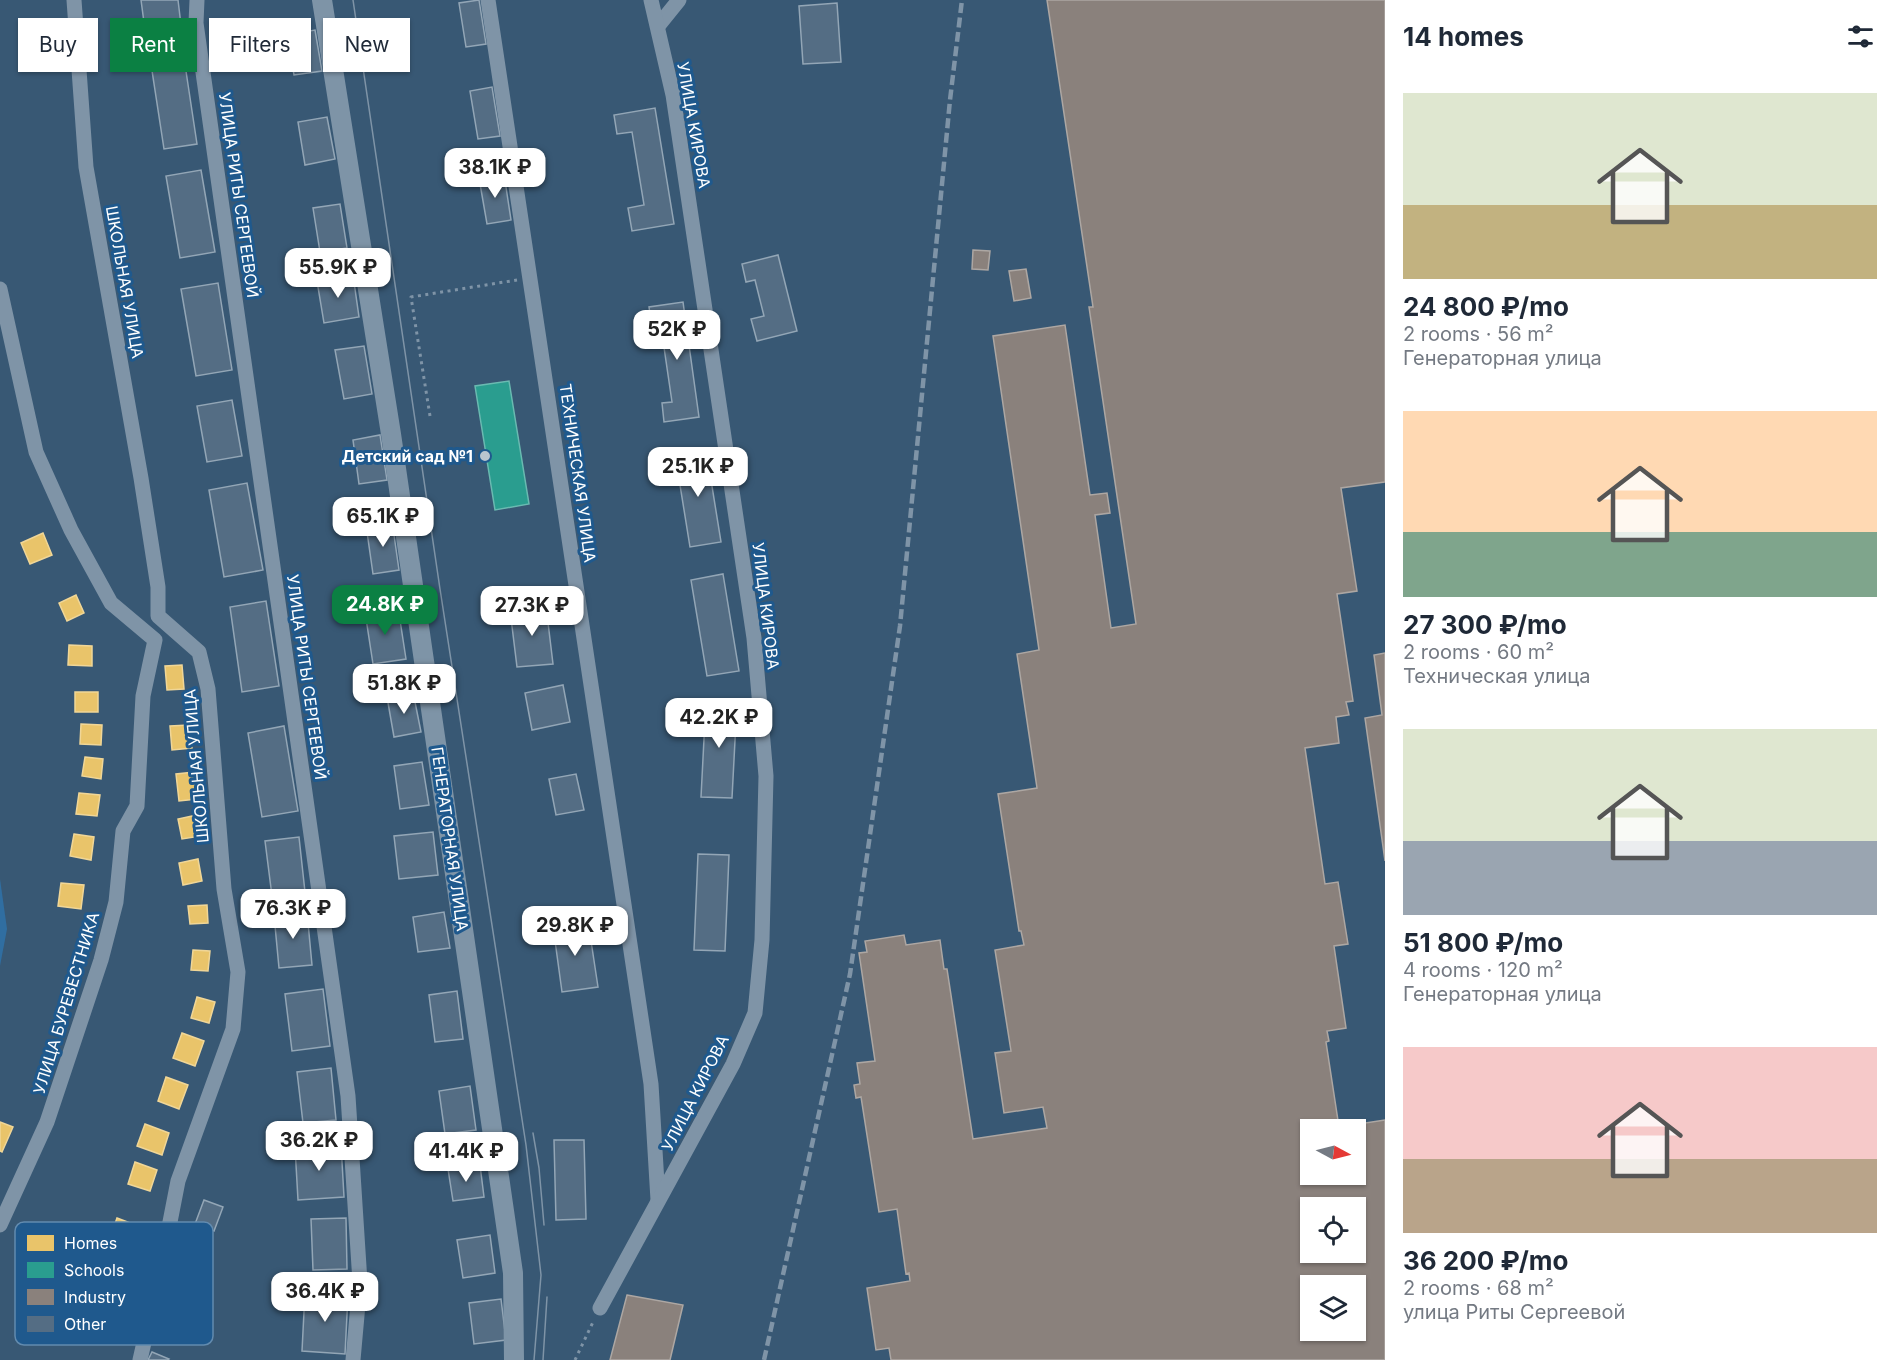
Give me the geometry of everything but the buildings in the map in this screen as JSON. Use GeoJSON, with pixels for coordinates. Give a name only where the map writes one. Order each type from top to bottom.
{"type":"FeatureCollection","features":[{"type":"Feature","properties":{"kind":"main road","name":"ГЕНЕРАТОРНАЯ УЛИЦА"},"geometry":{"type":"LineString","coordinates":[[322,0],[391,434],[513,1273],[514,1360]]}},
{"type":"Feature","properties":{"kind":"street","name":"ШКОЛЬНАЯ УЛИЦА"},"geometry":{"type":"LineString","coordinates":[[74,0],[86,167],[159,586],[158,616],[199,652],[208,690],[224,889],[238,972],[233,1029],[178,1181],[170,1222]]}},
{"type":"Feature","properties":{"kind":"street","name":"УЛИЦА РИТЫ СЕРГЕЕВОЙ"},"geometry":{"type":"LineString","coordinates":[[197,0],[196,23],[348,1096],[360,1282],[352,1360]]}},
{"type":"Feature","properties":{"kind":"street","name":"ТЕХНИЧЕСКАЯ УЛИЦА"},"geometry":{"type":"LineString","coordinates":[[488,0],[651,1084],[658,1201]]}},
{"type":"Feature","properties":{"kind":"street","name":"УЛИЦА КИРОВА"},"geometry":{"type":"LineString","coordinates":[[600,1308],[728,1074],[755,1012],[762,940],[766,776],[754,638],[673,95],[651,0]]}},
{"type":"Feature","properties":{"kind":"street"},"geometry":{"type":"LineString","coordinates":[[658,26],[680,0]]}},
{"type":"Feature","properties":{"kind":"street"},"geometry":{"type":"LineString","coordinates":[[0,289],[36,452],[71,530],[111,603],[155,640]]}},
{"type":"Feature","properties":{"kind":"street","name":"УЛИЦА БУРЕВЕСТНИКА"},"geometry":{"type":"LineString","coordinates":[[0,1226],[47,1122],[101,960],[116,902],[123,831],[137,806],[143,696],[158,616]]}},
{"type":"Feature","properties":{"kind":"street","name":"ШКОЛЬНАЯ УЛИЦА"},"geometry":{"type":"LineString","coordinates":[[140,1360],[143,1345]]}},
{"type":"Feature","properties":{"kind":"path"},"geometry":{"type":"LineString","coordinates":[[430,416],[411,297],[531,278]]}},
{"type":"Feature","properties":{"kind":"path"},"geometry":{"type":"LineString","coordinates":[[575,1360],[600,1308]]}},
{"type":"Feature","properties":{"kind":"shaded area"},"geometry":{"type":"Polygon","coordinates":[[[0,879],[7,929],[0,966],[0,879]]]}},
{"type":"Feature","properties":{"kind":"tram line"},"geometry":{"type":"LineString","coordinates":[[353,0],[440,589],[526,1145],[541,1275],[534,1360]]}},
{"type":"Feature","properties":{"kind":"tram line"},"geometry":{"type":"LineString","coordinates":[[533,1133],[539,1168],[544,1225]]}},
{"type":"Feature","properties":{"kind":"tram line"},"geometry":{"type":"LineString","coordinates":[[543,1360],[547,1297]]}},
{"type":"Feature","properties":{"kind":"railway"},"geometry":{"type":"LineString","coordinates":[[764,1360],[850,974],[900,626],[950,100],[962,0]]}},
{"type":"Feature","properties":{"kind":"place","name":"Детский сад №1"},"geometry":{"type":"Point","coordinates":[485,456]}}]}
